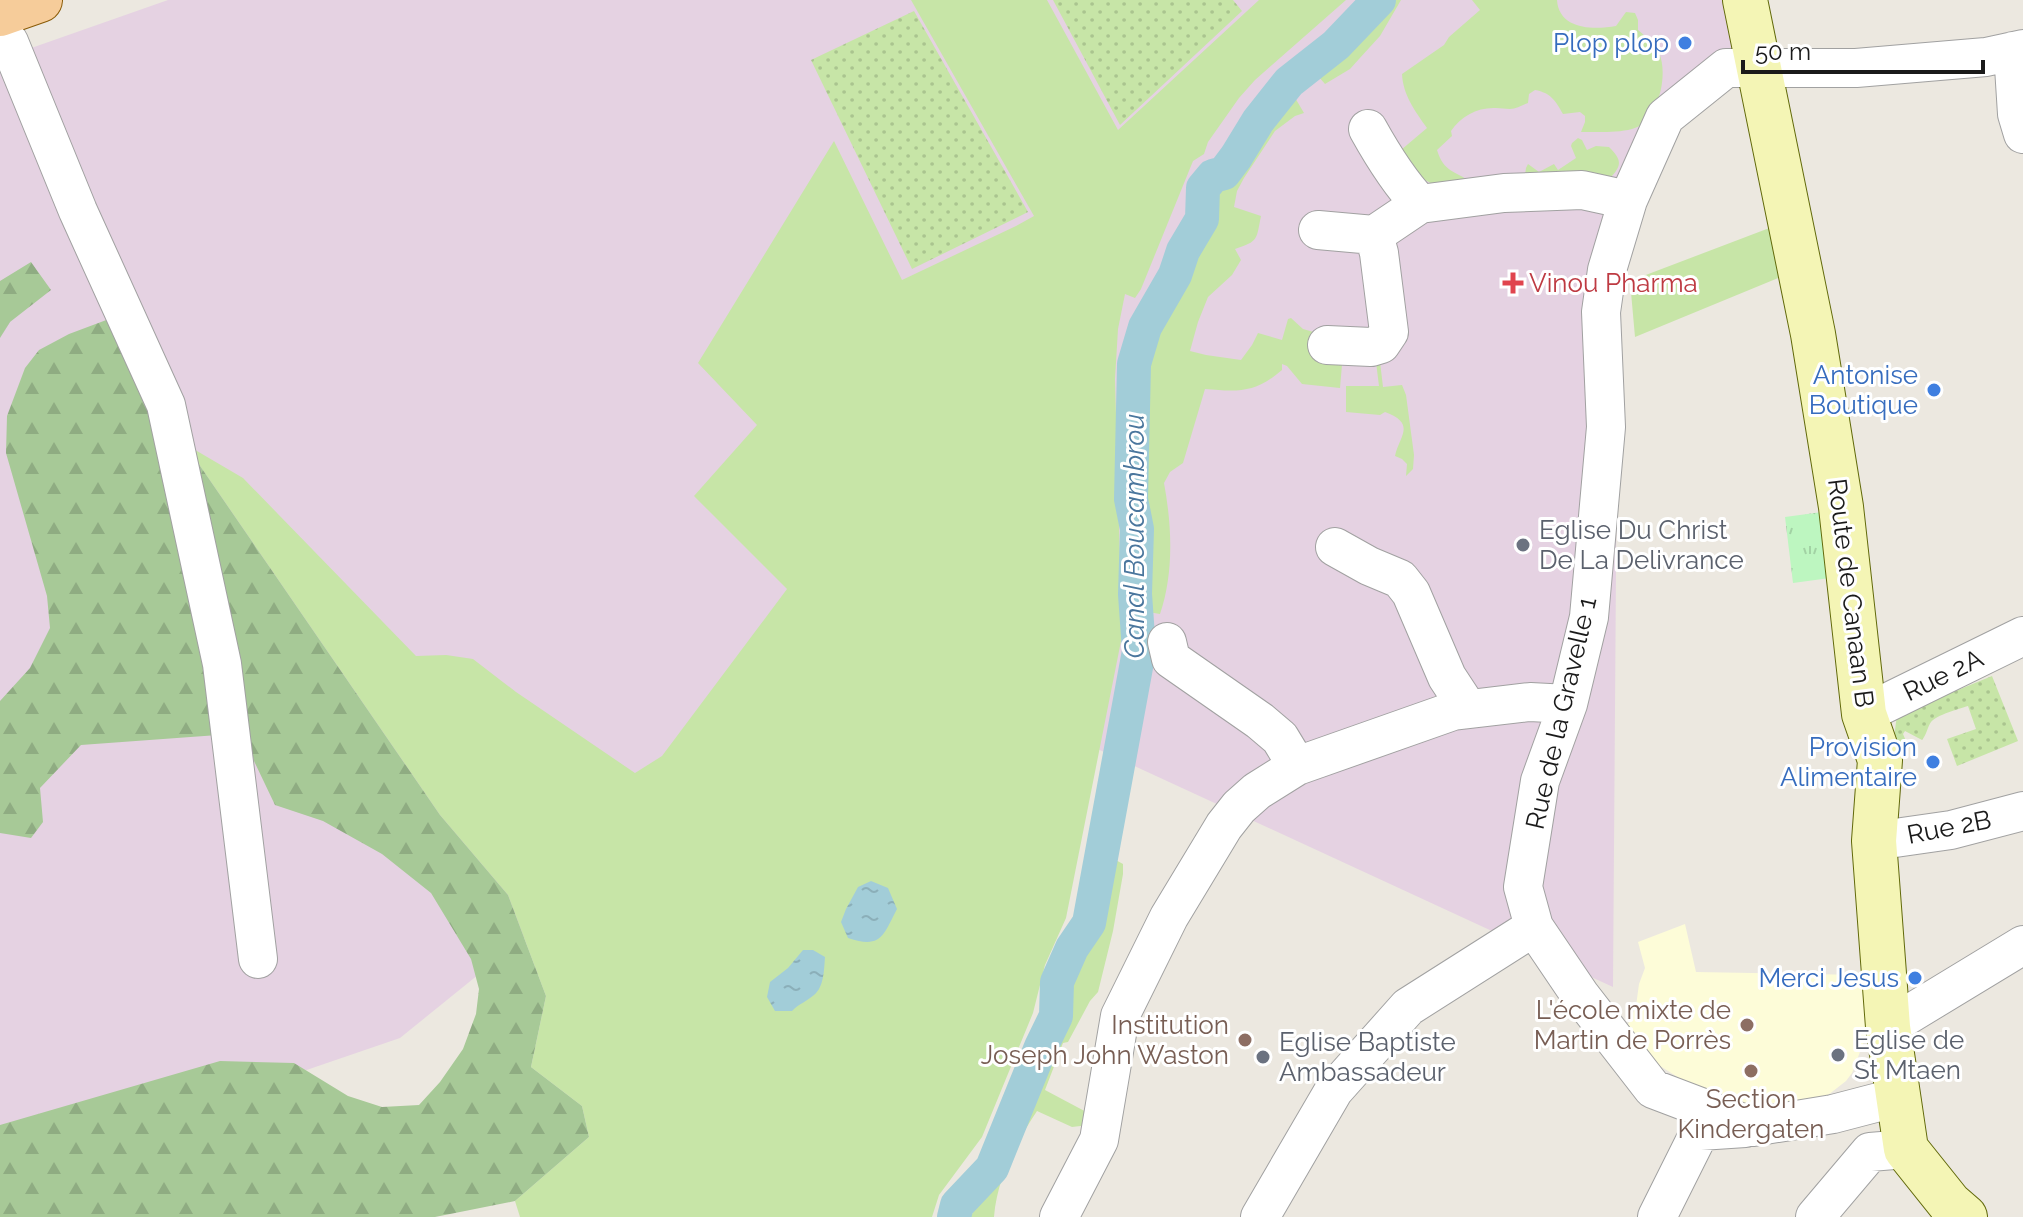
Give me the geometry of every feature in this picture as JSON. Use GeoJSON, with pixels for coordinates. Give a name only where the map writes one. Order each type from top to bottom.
{"type":"FeatureCollection","features":[{"type":"Feature","properties":{"kind":"main road"},"geometry":{"type":"LineString","coordinates":[[0,14],[40,0]]}},
{"type":"Feature","properties":{"kind":"street","name":"Route de Canaan B"},"geometry":{"type":"LineString","coordinates":[[1745,0],[1813,334],[1841,507],[1864,714],[1880,760],[1874,841],[1888,1027],[1906,1149],[1950,1204],[1965,1217]]}},
{"type":"Feature","properties":{"kind":"street"},"geometry":{"type":"LineString","coordinates":[[0,34],[9,42],[78,211],[166,405],[222,664],[258,959]]}},
{"type":"Feature","properties":{"kind":"street","name":"Rue de la Gravelle 1"},"geometry":{"type":"LineString","coordinates":[[1753,1127],[1653,1089],[1580,995],[1534,927],[1523,887],[1540,781],[1568,704],[1589,617],[1606,427],[1601,312],[1607,270],[1628,200],[1665,117],[1726,68],[1856,68],[1986,57],[2018,50]]}},
{"type":"Feature","properties":{"kind":"street"},"geometry":{"type":"LineString","coordinates":[[2018,50],[2017,114],[2023,134]]}},
{"type":"Feature","properties":{"kind":"street"},"geometry":{"type":"LineString","coordinates":[[1368,129],[1382,154],[1420,204]]}},
{"type":"Feature","properties":{"kind":"street"},"geometry":{"type":"LineString","coordinates":[[1318,230],[1374,235],[1420,204],[1504,193],[1582,190],[1628,200]]}},
{"type":"Feature","properties":{"kind":"street"},"geometry":{"type":"LineString","coordinates":[[1327,345],[1371,347],[1381,344],[1389,332],[1374,235]]}},
{"type":"Feature","properties":{"kind":"street"},"geometry":{"type":"LineString","coordinates":[[1335,547],[1400,579],[1411,593],[1447,677],[1468,709]]}},
{"type":"Feature","properties":{"kind":"street","name":"Rue 2A"},"geometry":{"type":"LineString","coordinates":[[1864,714],[2023,636]]}},
{"type":"Feature","properties":{"kind":"street"},"geometry":{"type":"LineString","coordinates":[[1167,642],[1171,659],[1260,721],[1280,738],[1297,766]]}},
{"type":"Feature","properties":{"kind":"street"},"geometry":{"type":"LineString","coordinates":[[1059,1217],[1099,1140],[1120,1016],[1169,917],[1224,826],[1239,807],[1257,791],[1297,766],[1453,711],[1530,702],[1568,704]]}},
{"type":"Feature","properties":{"kind":"street","name":"Rue 2B"},"geometry":{"type":"LineString","coordinates":[[1874,841],[1951,830],[2023,811]]}},
{"type":"Feature","properties":{"kind":"street"},"geometry":{"type":"LineString","coordinates":[[1260,1217],[1334,1090],[1408,1007],[1534,927]]}},
{"type":"Feature","properties":{"kind":"street"},"geometry":{"type":"LineString","coordinates":[[1888,1027],[2023,945]]}},
{"type":"Feature","properties":{"kind":"street"},"geometry":{"type":"LineString","coordinates":[[1657,1217],[1700,1131],[1753,1127],[1833,1114],[1898,1097]]}},
{"type":"Feature","properties":{"kind":"street"},"geometry":{"type":"LineString","coordinates":[[1815,1217],[1870,1152],[1906,1149]]}},
{"type":"Feature","properties":{"kind":"shaded area"},"geometry":{"type":"Polygon","coordinates":[[[168,0],[1723,0],[1738,64],[1671,122],[1618,292],[1613,987],[881,649],[400,1038],[0,1175],[0,59],[168,0]]]}},
{"type":"Feature","properties":{"kind":"shaded area","name":"L'école mixte de Martin de Porrès"},"geometry":{"type":"Polygon","coordinates":[[[1685,924],[1696,972],[1864,975],[1866,1036],[1846,1081],[1828,1095],[1796,1106],[1742,1107],[1706,1095],[1657,1064],[1623,1036],[1636,1006],[1645,968],[1638,942],[1685,924]]]}},
{"type":"Feature","properties":{"kind":"green space"},"geometry":{"type":"Polygon","coordinates":[[[911,0],[1047,0],[1118,130],[1259,0],[1346,0],[1255,80],[1239,98],[1208,142],[1204,154],[1193,161],[1141,289],[1135,298],[1125,294],[1118,329],[1115,379],[1122,636],[1066,918],[1045,965],[1033,1013],[982,1137],[939,1195],[932,1217],[520,1217],[515,1201],[589,1137],[582,1106],[531,1067],[546,996],[508,895],[440,815],[185,444],[243,478],[416,656],[446,655],[473,659],[635,773],[662,756],[787,589],[694,496],[757,425],[698,363],[834,141],[902,280],[1034,216],[911,0]]]}},
{"type":"Feature","properties":{"kind":"green space"},"geometry":{"type":"Polygon","coordinates":[[[1053,0],[1233,0],[1242,11],[1120,125],[1053,0]]]}},
{"type":"Feature","properties":{"kind":"green space"},"geometry":{"type":"Polygon","coordinates":[[[1365,0],[1401,0],[1380,36],[1350,69],[1325,84],[1308,62],[1365,0]]]}},
{"type":"Feature","properties":{"kind":"green space"},"geometry":{"type":"Polygon","coordinates":[[[1472,0],[1557,0],[1559,10],[1571,22],[1598,28],[1616,26],[1626,12],[1635,13],[1638,30],[1655,46],[1662,62],[1662,85],[1655,108],[1641,125],[1632,129],[1581,132],[1585,116],[1580,112],[1563,114],[1552,98],[1535,90],[1529,94],[1528,103],[1517,108],[1483,109],[1465,117],[1437,150],[1447,167],[1470,182],[1438,187],[1410,172],[1401,150],[1427,128],[1407,96],[1402,74],[1444,45],[1480,10],[1472,0]]]}},
{"type":"Feature","properties":{"kind":"green space"},"geometry":{"type":"Polygon","coordinates":[[[914,11],[1028,212],[912,269],[811,60],[914,11]]]}},
{"type":"Feature","properties":{"kind":"green space"},"geometry":{"type":"Polygon","coordinates":[[[1301,68],[1309,73],[1309,83],[1294,96],[1304,113],[1275,131],[1237,191],[1234,207],[1261,216],[1257,235],[1248,244],[1235,249],[1241,260],[1232,275],[1208,297],[1190,351],[1241,360],[1258,333],[1282,340],[1291,318],[1303,329],[1324,335],[1343,353],[1340,388],[1302,384],[1282,364],[1282,370],[1255,387],[1205,389],[1183,463],[1170,472],[1164,483],[1169,516],[1170,566],[1160,614],[1148,612],[1142,596],[1139,525],[1133,485],[1134,391],[1188,256],[1203,240],[1204,197],[1214,175],[1230,157],[1263,107],[1301,68]]]}},
{"type":"Feature","properties":{"kind":"green space"},"geometry":{"type":"Polygon","coordinates":[[[1578,138],[1587,150],[1596,146],[1609,147],[1613,151],[1619,166],[1610,178],[1525,175],[1528,164],[1539,172],[1554,164],[1558,170],[1576,158],[1571,146],[1578,138]]]}},
{"type":"Feature","properties":{"kind":"green space"},"geometry":{"type":"Polygon","coordinates":[[[1772,227],[1783,276],[1635,337],[1630,281],[1772,227]]]}},
{"type":"Feature","properties":{"kind":"green space"},"geometry":{"type":"Polygon","coordinates":[[[31,262],[51,290],[10,322],[0,338],[0,281],[31,262]]]}},
{"type":"Feature","properties":{"kind":"green space"},"geometry":{"type":"Polygon","coordinates":[[[109,319],[155,414],[218,735],[81,745],[40,788],[43,822],[31,838],[0,833],[0,701],[30,668],[50,628],[47,596],[6,453],[7,416],[25,368],[39,350],[69,334],[109,319]]]}},
{"type":"Feature","properties":{"kind":"green space"},"geometry":{"type":"Polygon","coordinates":[[[1376,362],[1380,362],[1383,387],[1402,385],[1406,395],[1414,455],[1413,469],[1406,476],[1407,464],[1395,456],[1404,431],[1401,421],[1385,412],[1380,415],[1346,412],[1346,386],[1379,386],[1376,362]]]}},
{"type":"Feature","properties":{"kind":"green space"},"geometry":{"type":"Polygon","coordinates":[[[185,444],[440,815],[508,895],[546,996],[531,1067],[582,1106],[589,1137],[515,1201],[435,1217],[0,1217],[0,1125],[220,1061],[294,1063],[348,1096],[382,1107],[419,1105],[463,1049],[476,1014],[479,989],[471,959],[431,893],[382,854],[323,821],[275,805],[254,761],[185,444]]]}},
{"type":"Feature","properties":{"kind":"green space"},"geometry":{"type":"Polygon","coordinates":[[[1822,512],[1830,578],[1793,583],[1785,517],[1822,512]]]}},
{"type":"Feature","properties":{"kind":"green space"},"geometry":{"type":"Polygon","coordinates":[[[1992,676],[2018,741],[1957,766],[1947,739],[1976,729],[1968,706],[1934,719],[1922,740],[1905,731],[1906,741],[1893,745],[1897,715],[1992,676]]]}},
{"type":"Feature","properties":{"kind":"green space"},"geometry":{"type":"Polygon","coordinates":[[[1112,858],[1123,864],[1123,874],[1098,992],[1068,1042],[1063,1043],[1045,1090],[1092,1115],[1089,1125],[1072,1127],[1037,1111],[1009,1161],[999,1188],[994,1217],[970,1217],[977,1206],[1041,1040],[1063,959],[1093,898],[1094,874],[1100,863],[1112,858]]]}},
{"type":"Feature","properties":{"kind":"water"},"geometry":{"type":"Polygon","coordinates":[[[871,881],[888,888],[897,909],[880,938],[868,942],[848,938],[841,922],[846,909],[858,887],[871,881]]]}},
{"type":"Feature","properties":{"kind":"water"},"geometry":{"type":"Polygon","coordinates":[[[803,950],[813,950],[825,957],[820,988],[792,1011],[775,1011],[767,997],[770,982],[788,968],[803,950]]]}},
{"type":"Feature","properties":{"kind":"waterway","name":"Canal Boucambrou"},"geometry":{"type":"LineString","coordinates":[[954,1217],[957,1205],[992,1168],[1056,1016],[1057,982],[1072,948],[1089,923],[1139,651],[1135,594],[1137,529],[1131,499],[1134,364],[1145,327],[1202,219],[1203,188],[1213,176],[1224,173],[1258,121],[1289,82],[1336,45],[1379,0]]}},
{"type":"Feature","properties":{"kind":"place","name":"Plop plop"},"geometry":{"type":"Point","coordinates":[1685,43]}},
{"type":"Feature","properties":{"kind":"place","name":"Vinou Pharma"},"geometry":{"type":"Point","coordinates":[1513,283]}},
{"type":"Feature","properties":{"kind":"place","name":"Antonise Boutique"},"geometry":{"type":"Point","coordinates":[1934,390]}},
{"type":"Feature","properties":{"kind":"place","name":"Eglise Du Christ De La Delivrance"},"geometry":{"type":"Point","coordinates":[1523,545]}},
{"type":"Feature","properties":{"kind":"place","name":"Provision Alimentaire"},"geometry":{"type":"Point","coordinates":[1933,762]}},
{"type":"Feature","properties":{"kind":"place","name":"Merci Jesus"},"geometry":{"type":"Point","coordinates":[1915,978]}},
{"type":"Feature","properties":{"kind":"place","name":"L'école mixte de Martin de Porrès"},"geometry":{"type":"Point","coordinates":[1747,1025]}},
{"type":"Feature","properties":{"kind":"place","name":"Institution Joseph John Waston"},"geometry":{"type":"Point","coordinates":[1245,1040]}},
{"type":"Feature","properties":{"kind":"place","name":"Eglise de St Mtaen"},"geometry":{"type":"Point","coordinates":[1838,1055]}},
{"type":"Feature","properties":{"kind":"place","name":"Eglise Baptiste Ambassadeur"},"geometry":{"type":"Point","coordinates":[1263,1057]}},
{"type":"Feature","properties":{"kind":"place","name":"Section Kindergaten"},"geometry":{"type":"Point","coordinates":[1751,1071]}}]}
